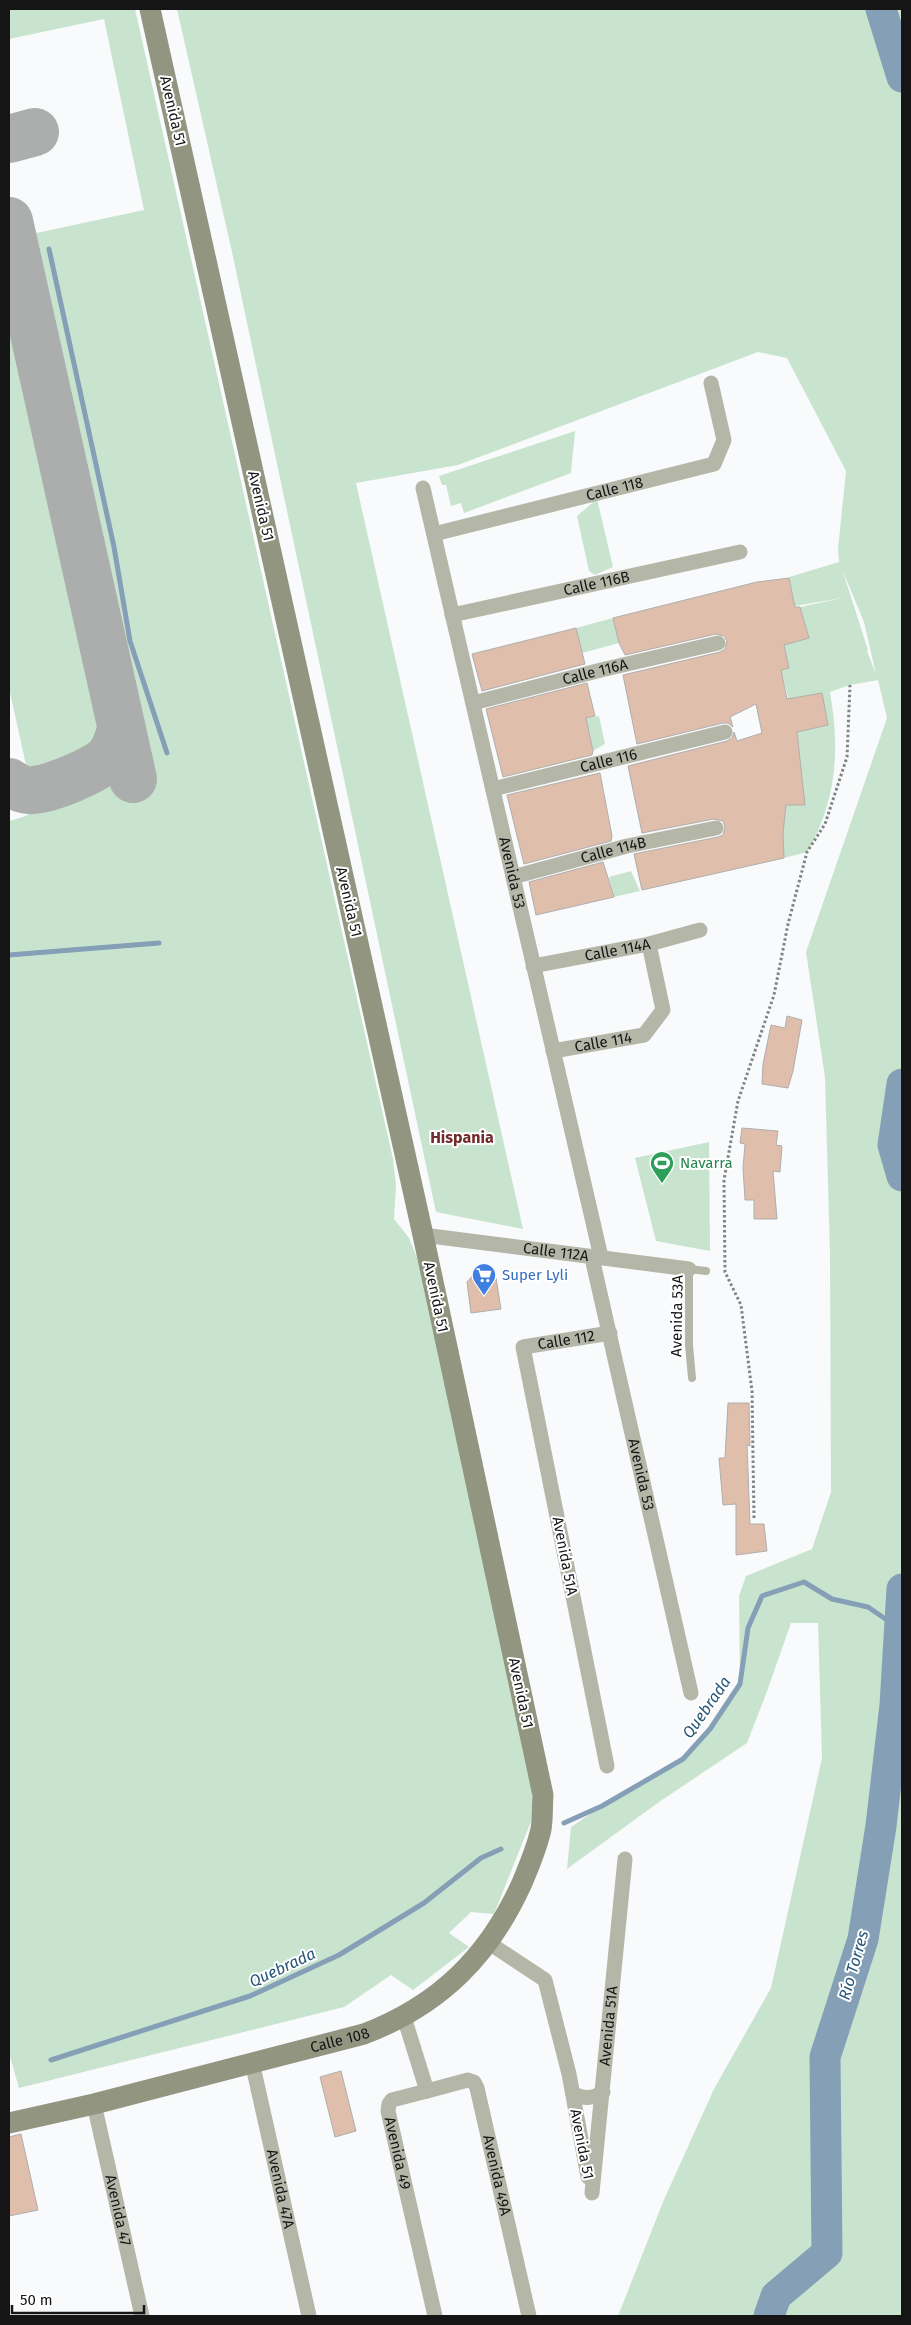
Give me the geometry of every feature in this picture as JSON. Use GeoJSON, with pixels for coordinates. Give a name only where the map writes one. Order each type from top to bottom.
{"type":"FeatureCollection","features":[{"type":"Feature","properties":{"kind":"main road","name":"Avenida 51"},"geometry":{"type":"LineString","coordinates":[[150,9],[423,1235],[543,1795]]}},
{"type":"Feature","properties":{"kind":"main road","name":"Calle 108"},"geometry":{"type":"LineString","coordinates":[[9,2123],[94,2104],[364,2034],[404,2017],[450,1985],[489,1943],[513,1902],[531,1861],[540,1830],[543,1795]]}},
{"type":"Feature","properties":{"kind":"street","name":"Calle 118"},"geometry":{"type":"LineString","coordinates":[[434,534],[714,464],[724,440],[711,383]]}},
{"type":"Feature","properties":{"kind":"street","name":"Avenida 53"},"geometry":{"type":"LineString","coordinates":[[423,488],[553,1051],[610,1333],[691,1693]]}},
{"type":"Feature","properties":{"kind":"street","name":"Calle 116B"},"geometry":{"type":"LineString","coordinates":[[452,615],[740,552]]}},
{"type":"Feature","properties":{"kind":"street","name":"Calle 116A"},"geometry":{"type":"LineString","coordinates":[[473,703],[601,670],[718,644]]}},
{"type":"Feature","properties":{"kind":"street","name":"Calle 116"},"geometry":{"type":"LineString","coordinates":[[492,790],[725,732]]}},
{"type":"Feature","properties":{"kind":"street","name":"Calle 114B"},"geometry":{"type":"LineString","coordinates":[[513,877],[627,846],[716,828]]}},
{"type":"Feature","properties":{"kind":"street","name":"Calle 114A"},"geometry":{"type":"LineString","coordinates":[[533,966],[649,944],[700,930]]}},
{"type":"Feature","properties":{"kind":"street","name":"Calle 114"},"geometry":{"type":"LineString","coordinates":[[553,1051],[644,1035],[663,1010],[649,944]]}},
{"type":"Feature","properties":{"kind":"street","name":"Calle 112A"},"geometry":{"type":"LineString","coordinates":[[423,1235],[689,1269]]}},
{"type":"Feature","properties":{"kind":"street","name":"Calle 112"},"geometry":{"type":"LineString","coordinates":[[523,1347],[610,1333]]}},
{"type":"Feature","properties":{"kind":"street","name":"Avenida 51A"},"geometry":{"type":"LineString","coordinates":[[523,1347],[608,1766]]}},
{"type":"Feature","properties":{"kind":"street","name":"Avenida 51A"},"geometry":{"type":"LineString","coordinates":[[592,2193],[625,1860]]}},
{"type":"Feature","properties":{"kind":"street","name":"Avenida 51"},"geometry":{"type":"LineString","coordinates":[[489,1943],[545,1980],[573,2094],[592,2193]]}},
{"type":"Feature","properties":{"kind":"street"},"geometry":{"type":"LineString","coordinates":[[404,2017],[427,2091]]}},
{"type":"Feature","properties":{"kind":"street","name":"Avenida 47A"},"geometry":{"type":"LineString","coordinates":[[252,2062],[310,2316]]}},
{"type":"Feature","properties":{"kind":"street","name":"Avenida 49A"},"geometry":{"type":"LineString","coordinates":[[427,2091],[468,2080],[474,2082],[477,2088],[529,2316]]}},
{"type":"Feature","properties":{"kind":"street","name":"Avenida 49"},"geometry":{"type":"LineString","coordinates":[[427,2091],[392,2100],[388,2111],[435,2316]]}},
{"type":"Feature","properties":{"kind":"street","name":"Avenida 51"},"geometry":{"type":"LineString","coordinates":[[573,2094],[584,2098],[594,2097],[603,2092]]}},
{"type":"Feature","properties":{"kind":"street","name":"Avenida 47"},"geometry":{"type":"LineString","coordinates":[[94,2104],[142,2316]]}},
{"type":"Feature","properties":{"kind":"lane","name":"Avenida 53A"},"geometry":{"type":"LineString","coordinates":[[692,1378],[689,1345],[689,1269],[706,1271]]}},
{"type":"Feature","properties":{"kind":"path"},"geometry":{"type":"LineString","coordinates":[[754,1518],[752,1391],[741,1305],[725,1272],[724,1180],[738,1101],[774,995],[788,924],[807,852],[825,824],[847,757],[850,685]]}},
{"type":"Feature","properties":{"kind":"green space"},"geometry":{"type":"Polygon","coordinates":[[[9,9],[135,9],[393,1159],[396,1185],[394,1219],[409,1238],[419,1263],[532,1789],[532,1819],[494,1914],[471,1912],[449,1933],[469,1947],[413,1990],[391,1975],[344,2007],[19,2088],[9,2053],[9,821],[23,817],[115,769],[118,789],[148,783],[27,235],[144,210],[104,19],[9,39],[9,9]]]}},
{"type":"Feature","properties":{"kind":"green space"},"geometry":{"type":"Polygon","coordinates":[[[177,9],[902,9],[902,2316],[618,2316],[663,2202],[714,2089],[771,1988],[822,1758],[818,1623],[791,1623],[747,1743],[659,1802],[567,1869],[571,1827],[602,1806],[683,1759],[710,1729],[740,1684],[739,1596],[746,1576],[812,1549],[831,1492],[830,1255],[825,1077],[806,952],[887,718],[878,680],[850,685],[830,692],[835,734],[835,754],[834,774],[825,814],[807,852],[784,858],[783,833],[786,805],[804,804],[797,732],[781,670],[784,645],[809,638],[800,607],[842,598],[795,606],[789,577],[839,562],[838,549],[846,471],[787,358],[758,352],[458,465],[356,483],[523,1229],[436,1212],[232,252],[177,9]],[[842,569],[876,674],[864,622],[842,569]]]}},
{"type":"Feature","properties":{"kind":"green space"},"geometry":{"type":"Polygon","coordinates":[[[9,293],[102,717],[97,736],[88,752],[36,776],[28,774],[9,688],[9,293]]]}},
{"type":"Feature","properties":{"kind":"green space"},"geometry":{"type":"Polygon","coordinates":[[[575,431],[571,473],[464,513],[461,503],[451,506],[446,485],[442,485],[439,476],[575,431]]]}},
{"type":"Feature","properties":{"kind":"green space"},"geometry":{"type":"Polygon","coordinates":[[[597,499],[613,567],[595,575],[589,571],[577,516],[597,499]]]}},
{"type":"Feature","properties":{"kind":"green space"},"geometry":{"type":"Polygon","coordinates":[[[613,618],[619,643],[582,653],[576,628],[613,618]]]}},
{"type":"Feature","properties":{"kind":"green space"},"geometry":{"type":"Polygon","coordinates":[[[599,716],[605,744],[593,751],[589,730],[578,720],[599,716]]]}},
{"type":"Feature","properties":{"kind":"green space"},"geometry":{"type":"Polygon","coordinates":[[[631,871],[640,891],[614,897],[609,877],[631,871]]]}},
{"type":"Feature","properties":{"kind":"green space"},"geometry":{"type":"Polygon","coordinates":[[[709,1142],[710,1251],[656,1241],[635,1158],[709,1142]]]}},
{"type":"Feature","properties":{"kind":"building"},"geometry":{"type":"Polygon","coordinates":[[[789,578],[795,607],[800,607],[809,638],[784,645],[789,668],[781,670],[787,699],[822,693],[828,725],[797,732],[805,805],[786,805],[783,833],[784,858],[642,890],[634,854],[718,837],[723,835],[725,827],[723,821],[714,819],[642,833],[628,766],[727,741],[732,738],[734,732],[737,741],[762,733],[756,704],[730,717],[733,727],[728,723],[723,723],[637,744],[623,675],[720,652],[725,649],[727,641],[724,636],[716,634],[625,655],[619,643],[613,618],[757,582],[789,578]]]}},
{"type":"Feature","properties":{"kind":"building"},"geometry":{"type":"Polygon","coordinates":[[[576,628],[585,664],[482,691],[472,654],[576,628]]]}},
{"type":"Feature","properties":{"kind":"building"},"geometry":{"type":"Polygon","coordinates":[[[587,683],[595,716],[586,718],[593,751],[592,755],[503,777],[486,709],[587,683]]]}},
{"type":"Feature","properties":{"kind":"building"},"geometry":{"type":"Polygon","coordinates":[[[600,773],[612,836],[611,841],[524,864],[507,795],[600,773]]]}},
{"type":"Feature","properties":{"kind":"building"},"geometry":{"type":"Polygon","coordinates":[[[603,862],[614,897],[536,915],[529,882],[603,862]]]}},
{"type":"Feature","properties":{"kind":"building"},"geometry":{"type":"Polygon","coordinates":[[[787,1016],[802,1020],[788,1088],[762,1084],[763,1064],[771,1025],[785,1028],[787,1016]]]}},
{"type":"Feature","properties":{"kind":"building"},"geometry":{"type":"Polygon","coordinates":[[[742,1128],[778,1131],[776,1145],[782,1146],[780,1172],[773,1171],[777,1219],[754,1219],[754,1200],[745,1200],[743,1168],[745,1144],[740,1143],[742,1128]]]}},
{"type":"Feature","properties":{"kind":"building","name":"Super Lyli"},"geometry":{"type":"Polygon","coordinates":[[[474,1274],[496,1278],[501,1309],[471,1313],[467,1282],[474,1274]]]}},
{"type":"Feature","properties":{"kind":"building"},"geometry":{"type":"Polygon","coordinates":[[[728,1403],[749,1403],[750,1446],[747,1445],[750,1524],[764,1524],[767,1551],[736,1555],[736,1504],[723,1505],[719,1458],[725,1458],[728,1403]]]}},
{"type":"Feature","properties":{"kind":"building"},"geometry":{"type":"Polygon","coordinates":[[[341,2071],[356,2131],[335,2137],[320,2077],[341,2071]]]}},
{"type":"Feature","properties":{"kind":"building"},"geometry":{"type":"Polygon","coordinates":[[[21,2134],[38,2210],[9,2216],[9,2137],[21,2134]]]}},
{"type":"Feature","properties":{"kind":"waterway","name":"Río Torres"},"geometry":{"type":"LineString","coordinates":[[881,9],[902,77]]}},
{"type":"Feature","properties":{"kind":"waterway"},"geometry":{"type":"LineString","coordinates":[[49,249],[114,547],[130,641],[167,753]]}},
{"type":"Feature","properties":{"kind":"waterway"},"geometry":{"type":"LineString","coordinates":[[9,955],[159,943]]}},
{"type":"Feature","properties":{"kind":"waterway","name":"Río Torres"},"geometry":{"type":"LineString","coordinates":[[902,1084],[893,1145],[902,1176]]}},
{"type":"Feature","properties":{"kind":"waterway","name":"Quebrada"},"geometry":{"type":"LineString","coordinates":[[564,1823],[602,1806],[683,1759],[710,1729],[740,1684],[748,1628],[762,1596],[804,1582],[832,1599],[868,1607],[900,1629]]}},
{"type":"Feature","properties":{"kind":"waterway","name":"Río Torres"},"geometry":{"type":"LineString","coordinates":[[769,2316],[776,2296],[827,2253],[825,2057],[863,1939],[881,1826],[895,1705],[902,1589]]}},
{"type":"Feature","properties":{"kind":"waterway","name":"Quebrada"},"geometry":{"type":"LineString","coordinates":[[51,2060],[250,1996],[339,1955],[424,1903],[481,1858],[501,1849]]}},
{"type":"Feature","properties":{"kind":"taxiway"},"geometry":{"type":"LineString","coordinates":[[9,139],[35,132]]}},
{"type":"Feature","properties":{"kind":"taxiway"},"geometry":{"type":"LineString","coordinates":[[9,221],[133,779]]}},
{"type":"Feature","properties":{"kind":"taxiway"},"geometry":{"type":"LineString","coordinates":[[9,782],[27,790],[34,790],[61,783],[82,774],[109,757],[116,746],[121,729]]}},
{"type":"Feature","properties":{"kind":"place","name":"Navarra"},"geometry":{"type":"Point","coordinates":[662,1184]}},
{"type":"Feature","properties":{"kind":"place","name":"Super Lyli"},"geometry":{"type":"Point","coordinates":[484,1296]}},
{"type":"Feature","properties":{"kind":"district","name":"Hispania"},"geometry":{"type":"Point","coordinates":[462,1137]}}]}
